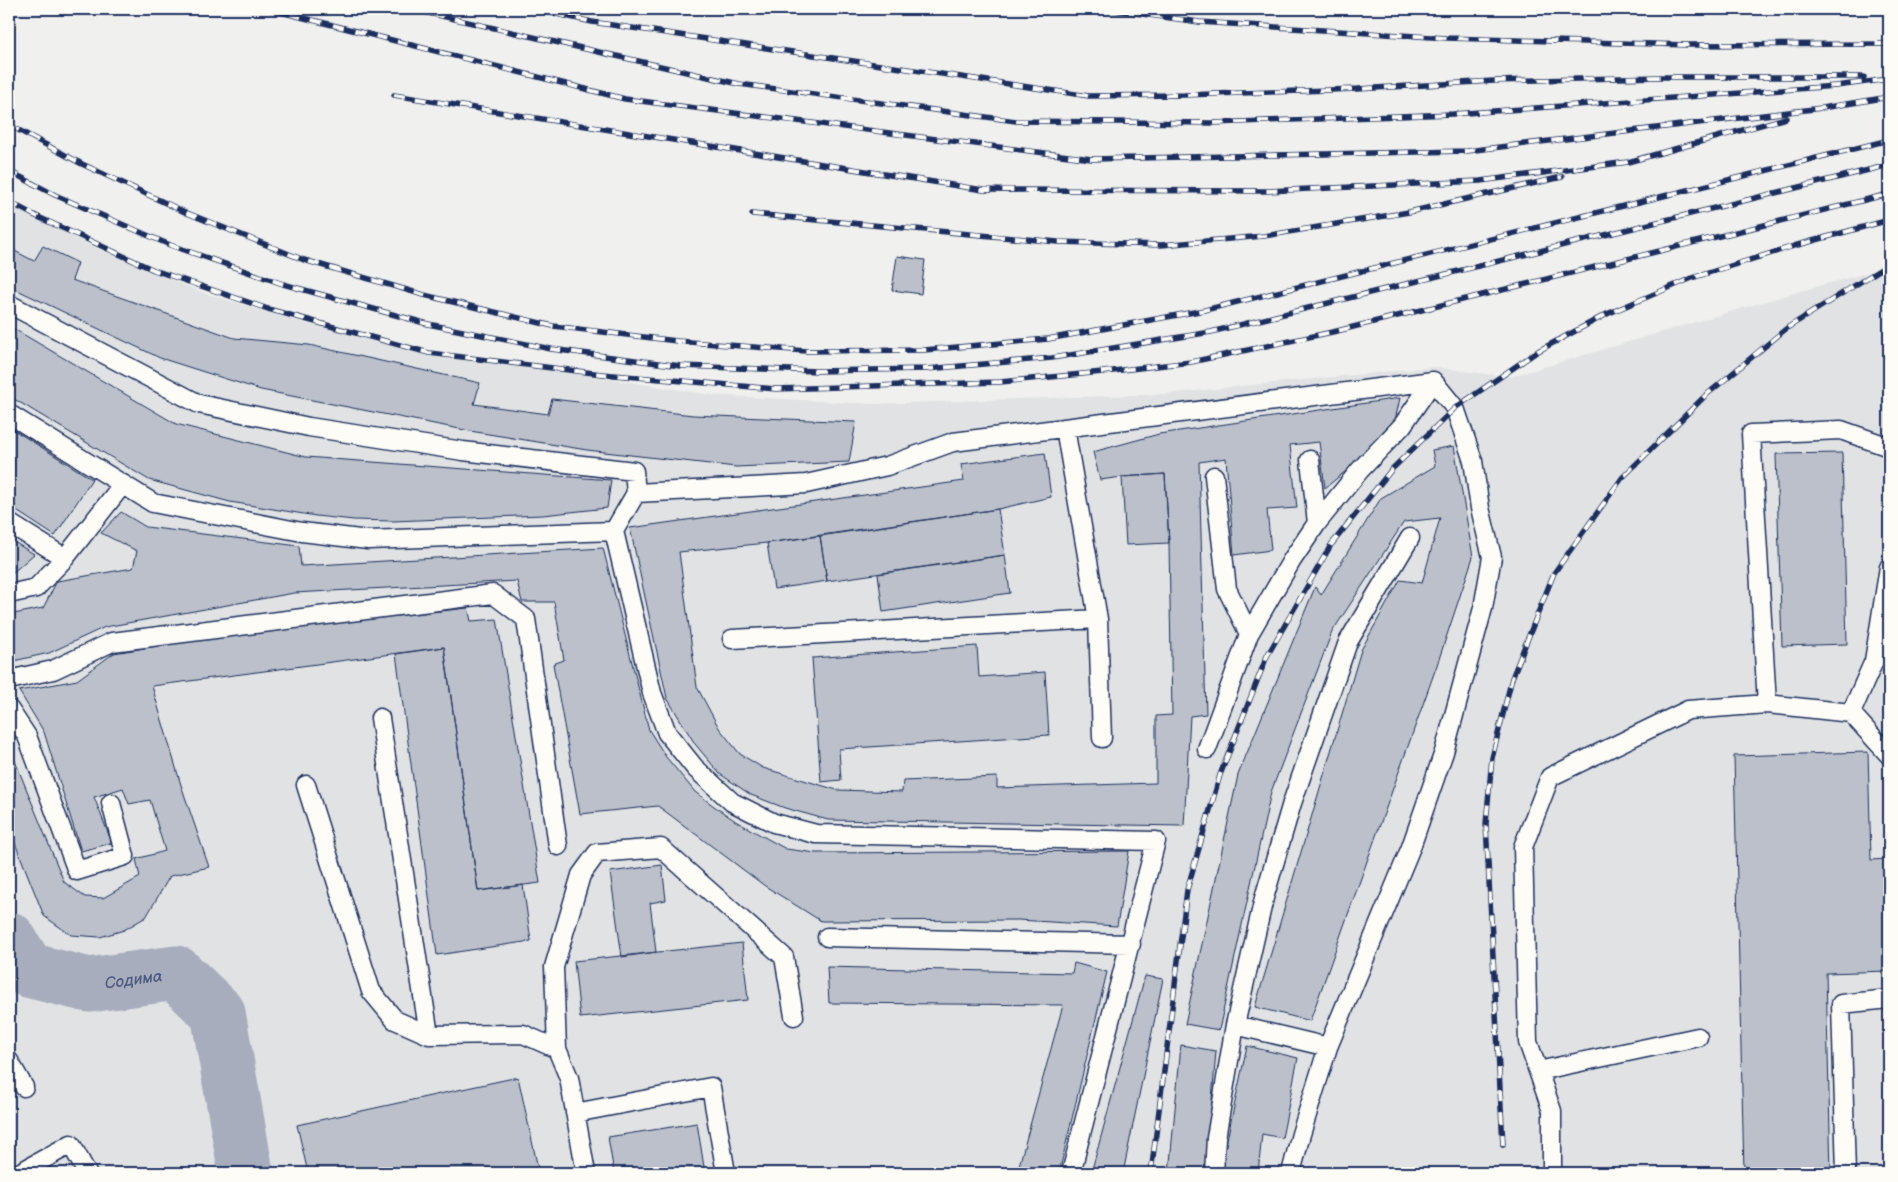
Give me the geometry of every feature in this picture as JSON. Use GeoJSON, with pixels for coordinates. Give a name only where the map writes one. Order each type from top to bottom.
{"type":"FeatureCollection","features":[{"type":"Feature","properties":{"kind":"lane"},"geometry":{"type":"LineString","coordinates":[[9,304],[199,404],[310,427],[463,451],[634,471],[636,493],[614,531],[652,693],[667,733],[695,768],[732,802],[774,823],[816,834],[1156,841],[1071,1173]]}},
{"type":"Feature","properties":{"kind":"lane"},"geometry":{"type":"LineString","coordinates":[[636,493],[806,484],[887,466],[953,442],[1433,381]]}},
{"type":"Feature","properties":{"kind":"lane"},"geometry":{"type":"LineString","coordinates":[[1207,749],[1249,634],[1292,560],[1317,523],[1360,470],[1402,426],[1433,381]]}},
{"type":"Feature","properties":{"kind":"lane"},"geometry":{"type":"LineString","coordinates":[[1292,1173],[1301,1134],[1328,1047],[1411,847],[1444,752],[1483,608],[1492,557],[1480,508],[1473,461],[1455,408],[1433,381]]}},
{"type":"Feature","properties":{"kind":"lane"},"geometry":{"type":"LineString","coordinates":[[9,414],[153,503],[302,532],[368,540],[614,531]]}},
{"type":"Feature","properties":{"kind":"lane"},"geometry":{"type":"LineString","coordinates":[[1066,428],[1098,619],[1102,738]]}},
{"type":"Feature","properties":{"kind":"lane"},"geometry":{"type":"LineString","coordinates":[[1767,704],[1751,434],[1841,430],[1889,446]]}},
{"type":"Feature","properties":{"kind":"lane"},"geometry":{"type":"LineString","coordinates":[[1310,460],[1317,523]]}},
{"type":"Feature","properties":{"kind":"lane"},"geometry":{"type":"LineString","coordinates":[[1214,476],[1227,588],[1249,634]]}},
{"type":"Feature","properties":{"kind":"lane"},"geometry":{"type":"LineString","coordinates":[[9,594],[36,588],[64,558],[122,484]]}},
{"type":"Feature","properties":{"kind":"lane"},"geometry":{"type":"LineString","coordinates":[[9,523],[64,558]]}},
{"type":"Feature","properties":{"kind":"lane"},"geometry":{"type":"LineString","coordinates":[[1214,1173],[1216,1138],[1235,1025],[1264,898],[1292,802],[1348,642],[1410,538]]}},
{"type":"Feature","properties":{"kind":"lane"},"geometry":{"type":"LineString","coordinates":[[1852,713],[1874,661],[1889,567]]}},
{"type":"Feature","properties":{"kind":"lane"},"geometry":{"type":"LineString","coordinates":[[9,680],[53,670],[112,642],[493,594],[526,619],[558,846]]}},
{"type":"Feature","properties":{"kind":"lane"},"geometry":{"type":"LineString","coordinates":[[732,639],[1098,619]]}},
{"type":"Feature","properties":{"kind":"lane"},"geometry":{"type":"LineString","coordinates":[[1552,1173],[1552,1111],[1528,1042],[1523,847],[1550,777],[1688,710],[1767,704],[1852,713],[1889,755]]}},
{"type":"Feature","properties":{"kind":"lane"},"geometry":{"type":"LineString","coordinates":[[9,709],[27,736],[76,871],[125,856],[111,803]]}},
{"type":"Feature","properties":{"kind":"lane"},"geometry":{"type":"LineString","coordinates":[[380,718],[429,1034]]}},
{"type":"Feature","properties":{"kind":"lane"},"geometry":{"type":"LineString","coordinates":[[306,786],[371,992],[395,1020],[429,1034],[523,1034],[558,1049]]}},
{"type":"Feature","properties":{"kind":"lane"},"geometry":{"type":"LineString","coordinates":[[586,1173],[569,1078],[558,1049],[554,966],[581,875],[598,854],[661,848],[784,957],[794,1016]]}},
{"type":"Feature","properties":{"kind":"lane"},"geometry":{"type":"LineString","coordinates":[[827,937],[1131,944]]}},
{"type":"Feature","properties":{"kind":"lane"},"geometry":{"type":"LineString","coordinates":[[1846,1173],[1841,1004],[1889,999]]}},
{"type":"Feature","properties":{"kind":"lane"},"geometry":{"type":"LineString","coordinates":[[1235,1025],[1328,1047]]}},
{"type":"Feature","properties":{"kind":"lane"},"geometry":{"type":"LineString","coordinates":[[1538,1071],[1698,1037]]}},
{"type":"Feature","properties":{"kind":"lane"},"geometry":{"type":"LineString","coordinates":[[9,1061],[24,1087]]}},
{"type":"Feature","properties":{"kind":"lane"},"geometry":{"type":"LineString","coordinates":[[575,1113],[711,1087],[726,1173]]}},
{"type":"Feature","properties":{"kind":"lane"},"geometry":{"type":"LineString","coordinates":[[19,1173],[71,1144],[86,1173]]}},
{"type":"Feature","properties":{"kind":"shaded area"},"geometry":{"type":"Polygon","coordinates":[[[9,205],[94,247],[201,292],[307,324],[430,351],[712,395],[873,404],[1165,394],[1433,367],[1510,377],[1797,292],[1889,267],[1889,1173],[9,1173],[9,205]]]}},
{"type":"Feature","properties":{"kind":"building"},"geometry":{"type":"Polygon","coordinates":[[[43,246],[78,263],[72,280],[234,338],[309,345],[480,383],[474,404],[548,414],[552,399],[693,415],[856,422],[849,462],[736,467],[587,450],[470,431],[261,390],[160,358],[9,286],[9,248],[34,261],[43,246]]]}},
{"type":"Feature","properties":{"kind":"building"},"geometry":{"type":"Polygon","coordinates":[[[897,256],[925,260],[921,294],[892,290],[897,256]]]}},
{"type":"Feature","properties":{"kind":"building"},"geometry":{"type":"Polygon","coordinates":[[[9,326],[176,424],[306,457],[611,480],[607,508],[543,515],[393,521],[354,520],[316,516],[230,502],[149,480],[9,396],[9,326]]]}},
{"type":"Feature","properties":{"kind":"building"},"geometry":{"type":"Polygon","coordinates":[[[1400,398],[1394,425],[1352,466],[1325,488],[1319,442],[1290,445],[1297,508],[1267,510],[1271,550],[1234,555],[1226,458],[1199,462],[1206,714],[1190,716],[1184,826],[828,820],[785,808],[751,795],[720,774],[695,744],[667,698],[630,528],[964,481],[961,464],[1045,453],[1051,497],[998,509],[767,543],[679,552],[697,687],[719,728],[740,754],[763,768],[837,790],[902,792],[903,781],[997,777],[997,788],[1156,783],[1156,716],[1172,715],[1169,543],[1165,474],[1100,480],[1093,452],[1159,434],[1400,398]]]}},
{"type":"Feature","properties":{"kind":"building"},"geometry":{"type":"Polygon","coordinates":[[[9,427],[92,479],[55,536],[9,506],[9,427]]]}},
{"type":"Feature","properties":{"kind":"building"},"geometry":{"type":"Polygon","coordinates":[[[1454,446],[1473,557],[1437,665],[1310,1021],[1255,1007],[1361,650],[1400,580],[1422,583],[1440,518],[1404,522],[1332,632],[1271,792],[1219,1030],[1185,1024],[1238,775],[1315,587],[1321,595],[1381,498],[1435,466],[1432,450],[1454,446]]]}},
{"type":"Feature","properties":{"kind":"building"},"geometry":{"type":"Polygon","coordinates":[[[1842,453],[1847,644],[1782,646],[1776,454],[1842,453]]]}},
{"type":"Feature","properties":{"kind":"building"},"geometry":{"type":"Polygon","coordinates":[[[1165,474],[1169,543],[1126,545],[1122,477],[1165,474]]]}},
{"type":"Feature","properties":{"kind":"building"},"geometry":{"type":"Polygon","coordinates":[[[998,509],[1005,555],[827,581],[820,536],[998,509]]]}},
{"type":"Feature","properties":{"kind":"building"},"geometry":{"type":"Polygon","coordinates":[[[121,512],[146,527],[299,546],[301,566],[603,548],[649,730],[666,757],[695,792],[718,809],[737,822],[786,849],[816,853],[1129,851],[1117,926],[1018,920],[821,921],[765,886],[658,806],[580,814],[553,664],[564,660],[554,602],[522,602],[517,581],[294,593],[105,627],[49,653],[9,662],[9,615],[43,608],[57,581],[133,568],[137,551],[101,533],[121,512]]]}},
{"type":"Feature","properties":{"kind":"building"},"geometry":{"type":"Polygon","coordinates":[[[820,536],[827,581],[774,589],[767,543],[820,536]]]}},
{"type":"Feature","properties":{"kind":"building"},"geometry":{"type":"Polygon","coordinates":[[[9,539],[34,554],[9,576],[9,539]]]}},
{"type":"Feature","properties":{"kind":"building"},"geometry":{"type":"Polygon","coordinates":[[[1005,555],[1010,593],[883,612],[878,574],[1005,555]]]}},
{"type":"Feature","properties":{"kind":"building"},"geometry":{"type":"Polygon","coordinates":[[[468,608],[471,621],[497,619],[540,883],[478,891],[444,647],[152,686],[181,785],[209,867],[170,876],[146,917],[124,930],[100,937],[71,935],[44,916],[9,828],[9,746],[64,882],[85,897],[103,898],[140,877],[136,859],[165,851],[150,800],[129,804],[123,788],[94,797],[112,843],[81,851],[44,732],[19,691],[77,680],[114,653],[231,634],[468,608]]]}},
{"type":"Feature","properties":{"kind":"building"},"geometry":{"type":"Polygon","coordinates":[[[977,646],[979,677],[1045,672],[1049,735],[839,749],[841,780],[821,782],[812,658],[977,646]]]}},
{"type":"Feature","properties":{"kind":"building"},"geometry":{"type":"Polygon","coordinates":[[[444,647],[478,891],[523,885],[531,941],[437,955],[396,654],[444,647]]]}},
{"type":"Feature","properties":{"kind":"building"},"geometry":{"type":"Polygon","coordinates":[[[1868,752],[1871,860],[1889,859],[1889,971],[1826,973],[1831,1173],[1744,1173],[1734,756],[1868,752]]]}},
{"type":"Feature","properties":{"kind":"building"},"geometry":{"type":"Polygon","coordinates":[[[662,865],[666,900],[650,903],[656,952],[622,957],[610,872],[662,865]]]}},
{"type":"Feature","properties":{"kind":"building"},"geometry":{"type":"Polygon","coordinates":[[[742,943],[748,1000],[580,1018],[574,961],[742,943]]]}},
{"type":"Feature","properties":{"kind":"building"},"geometry":{"type":"Polygon","coordinates":[[[1074,963],[1107,972],[1059,1173],[1017,1173],[1063,1005],[829,1003],[827,967],[1072,973],[1074,963]]]}},
{"type":"Feature","properties":{"kind":"building"},"geometry":{"type":"Polygon","coordinates":[[[1145,976],[1163,979],[1123,1173],[1091,1173],[1145,976]]]}},
{"type":"Feature","properties":{"kind":"building"},"geometry":{"type":"Polygon","coordinates":[[[1181,1045],[1216,1051],[1206,1173],[1169,1173],[1181,1045]]]}},
{"type":"Feature","properties":{"kind":"building"},"geometry":{"type":"Polygon","coordinates":[[[1247,1046],[1298,1058],[1282,1138],[1262,1134],[1258,1173],[1223,1173],[1224,1154],[1247,1046]]]}},
{"type":"Feature","properties":{"kind":"building"},"geometry":{"type":"Polygon","coordinates":[[[518,1077],[539,1173],[308,1173],[297,1125],[518,1077]]]}},
{"type":"Feature","properties":{"kind":"building"},"geometry":{"type":"Polygon","coordinates":[[[697,1123],[705,1173],[614,1173],[608,1137],[697,1123]]]}},
{"type":"Feature","properties":{"kind":"waterway","name":"Содима"},"geometry":{"type":"LineString","coordinates":[[9,939],[28,970],[89,985],[176,973],[218,1013],[246,1173]]}},
{"type":"Feature","properties":{"kind":"railway"},"geometry":{"type":"LineString","coordinates":[[269,9],[625,99],[1092,159],[1467,151],[1822,108],[1889,97]]}},
{"type":"Feature","properties":{"kind":"railway"},"geometry":{"type":"LineString","coordinates":[[411,9],[739,84],[1016,121],[1213,123],[1453,114],[1836,86],[1889,79]]}},
{"type":"Feature","properties":{"kind":"railway"},"geometry":{"type":"LineString","coordinates":[[534,9],[592,22],[1089,96],[1358,89],[1494,81],[1660,77],[1864,77]]}},
{"type":"Feature","properties":{"kind":"railway"},"geometry":{"type":"LineString","coordinates":[[1107,9],[1199,22],[1447,38],[1688,45],[1889,44]]}},
{"type":"Feature","properties":{"kind":"railway"},"geometry":{"type":"LineString","coordinates":[[394,95],[983,190],[1267,191],[1480,181],[1628,162],[1786,118]]}},
{"type":"Feature","properties":{"kind":"railway"},"geometry":{"type":"LineString","coordinates":[[9,125],[82,164],[187,213],[304,260],[424,295],[553,326],[677,341],[806,351],[924,350],[1048,339],[1205,310],[1889,140]]}},
{"type":"Feature","properties":{"kind":"railway"},"geometry":{"type":"LineString","coordinates":[[9,171],[55,195],[170,245],[283,284],[428,324],[551,349],[681,366],[817,371],[927,369],[1052,358],[1211,332],[1889,165]]}},
{"type":"Feature","properties":{"kind":"railway"},"geometry":{"type":"LineString","coordinates":[[752,214],[1058,242],[1161,245],[1264,236],[1409,212],[1562,177]]}},
{"type":"Feature","properties":{"kind":"railway"},"geometry":{"type":"LineString","coordinates":[[9,202],[154,270],[268,309],[429,353],[602,374],[776,389],[1000,382],[1191,362],[1337,331],[1889,194]]}},
{"type":"Feature","properties":{"kind":"railway"},"geometry":{"type":"LineString","coordinates":[[1151,1173],[1187,890],[1220,775],[1267,656],[1331,545],[1392,469],[1455,408],[1538,351],[1607,314],[1692,278],[1794,246],[1889,220]]}},
{"type":"Feature","properties":{"kind":"railway"},"geometry":{"type":"LineString","coordinates":[[1503,1145],[1486,824],[1492,758],[1512,678],[1554,573],[1622,478],[1705,396],[1787,328],[1889,264]]}}]}
